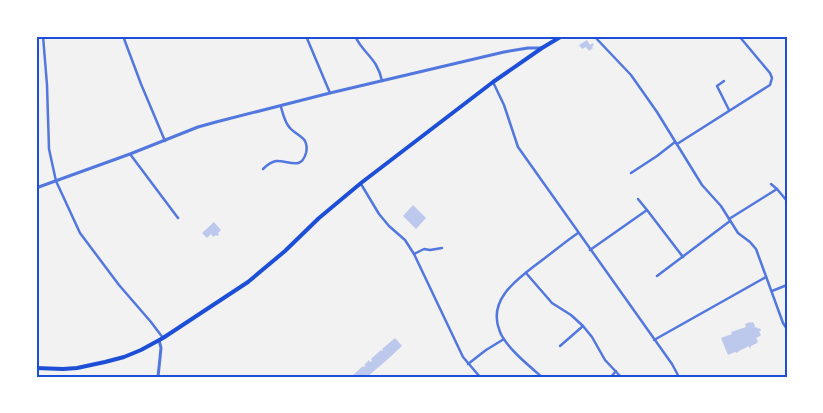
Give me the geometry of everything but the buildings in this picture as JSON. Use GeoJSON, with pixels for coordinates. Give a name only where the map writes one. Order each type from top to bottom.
{"type":"FeatureCollection","features":[{"type":"Feature","properties":{"kind":"main road"},"geometry":{"type":"LineString","coordinates":[[36,368],[77,368],[105,362],[124,357],[161,339],[248,282],[319,218],[361,184],[493,82],[562,36]]}},
{"type":"Feature","properties":{"kind":"street"},"geometry":{"type":"LineString","coordinates":[[43,36],[48,84],[49,149],[56,181],[80,233],[119,285],[152,322],[161,339],[158,377]]}},
{"type":"Feature","properties":{"kind":"street"},"geometry":{"type":"LineString","coordinates":[[123,36],[165,141]]}},
{"type":"Feature","properties":{"kind":"street"},"geometry":{"type":"LineString","coordinates":[[306,36],[330,94]]}},
{"type":"Feature","properties":{"kind":"street"},"geometry":{"type":"LineString","coordinates":[[355,36],[377,65],[382,82]]}},
{"type":"Feature","properties":{"kind":"street"},"geometry":{"type":"LineString","coordinates":[[594,36],[631,75],[654,106],[702,185],[721,206],[738,233],[756,249],[783,323],[787,329]]}},
{"type":"Feature","properties":{"kind":"street"},"geometry":{"type":"LineString","coordinates":[[630,173],[769,87],[772,81],[770,73],[738,36]]}},
{"type":"Feature","properties":{"kind":"street"},"geometry":{"type":"LineString","coordinates":[[36,188],[198,127],[504,52],[542,48]]}},
{"type":"Feature","properties":{"kind":"street"},"geometry":{"type":"LineString","coordinates":[[724,81],[717,86],[730,110]]}},
{"type":"Feature","properties":{"kind":"street"},"geometry":{"type":"LineString","coordinates":[[493,82],[504,105],[518,147],[679,377]]}},
{"type":"Feature","properties":{"kind":"street"},"geometry":{"type":"LineString","coordinates":[[263,169],[276,161],[292,164],[298,163],[306,155],[305,142],[289,127],[281,106]]}},
{"type":"Feature","properties":{"kind":"street"},"geometry":{"type":"LineString","coordinates":[[130,154],[178,218]]}},
{"type":"Feature","properties":{"kind":"street"},"geometry":{"type":"LineString","coordinates":[[361,184],[379,214],[405,240],[414,254],[463,357],[480,377]]}},
{"type":"Feature","properties":{"kind":"street"},"geometry":{"type":"LineString","coordinates":[[771,184],[787,201]]}},
{"type":"Feature","properties":{"kind":"street"},"geometry":{"type":"LineString","coordinates":[[656,276],[730,220],[777,189]]}},
{"type":"Feature","properties":{"kind":"street"},"geometry":{"type":"LineString","coordinates":[[638,199],[684,256]]}},
{"type":"Feature","properties":{"kind":"street"},"geometry":{"type":"LineString","coordinates":[[590,250],[647,210]]}},
{"type":"Feature","properties":{"kind":"street"},"geometry":{"type":"LineString","coordinates":[[542,377],[504,339],[498,325],[497,312],[506,291],[514,282],[578,233]]}},
{"type":"Feature","properties":{"kind":"street"},"geometry":{"type":"LineString","coordinates":[[414,254],[424,249],[442,248]]}},
{"type":"Feature","properties":{"kind":"street"},"geometry":{"type":"LineString","coordinates":[[526,273],[552,302],[571,314],[583,326],[592,337],[601,354],[621,377]]}},
{"type":"Feature","properties":{"kind":"street"},"geometry":{"type":"LineString","coordinates":[[654,340],[766,276]]}},
{"type":"Feature","properties":{"kind":"street"},"geometry":{"type":"LineString","coordinates":[[771,292],[787,285]]}},
{"type":"Feature","properties":{"kind":"street"},"geometry":{"type":"LineString","coordinates":[[560,346],[583,326]]}},
{"type":"Feature","properties":{"kind":"street"},"geometry":{"type":"LineString","coordinates":[[468,364],[504,339]]}},
{"type":"Feature","properties":{"kind":"street"},"geometry":{"type":"LineString","coordinates":[[610,377],[616,371]]}}]}
